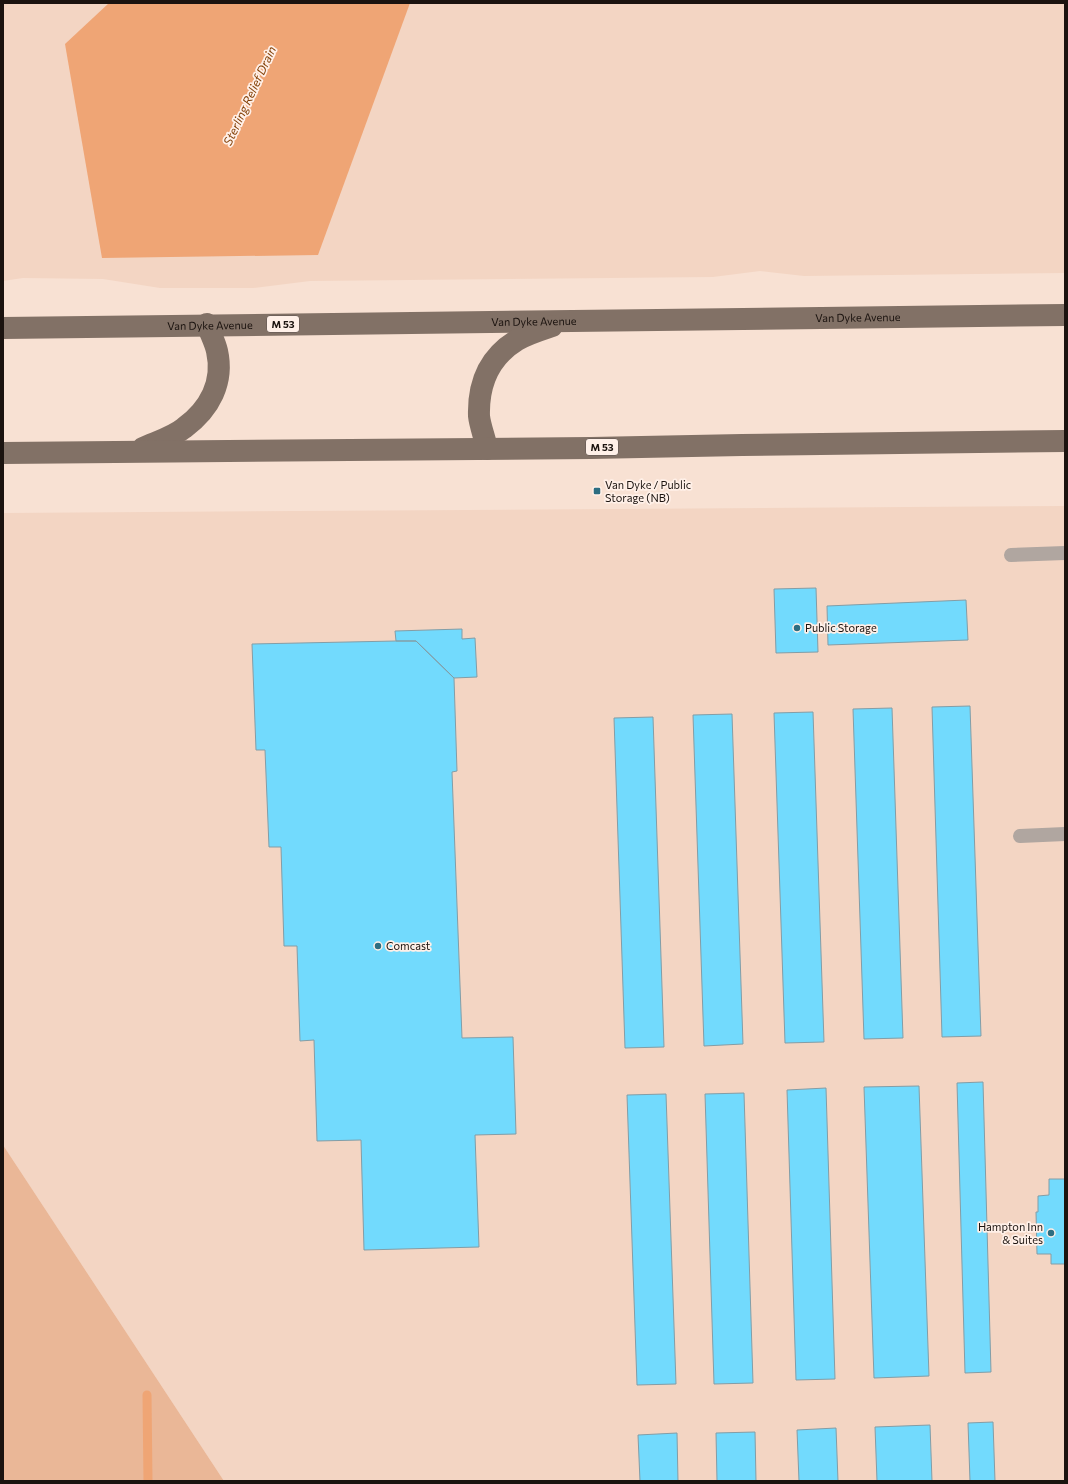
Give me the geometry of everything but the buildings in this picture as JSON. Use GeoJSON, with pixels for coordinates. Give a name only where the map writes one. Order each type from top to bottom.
{"type":"FeatureCollection","features":[{"type":"Feature","properties":{"kind":"main road","name":"Van Dyke Avenue"},"geometry":{"type":"LineString","coordinates":[[3,328],[207,324],[1065,316]]}},
{"type":"Feature","properties":{"kind":"main road"},"geometry":{"type":"LineString","coordinates":[[487,449],[479,417],[480,393],[485,373],[498,354],[517,340],[564,321]]}},
{"type":"Feature","properties":{"kind":"main road"},"geometry":{"type":"LineString","coordinates":[[138,451],[184,428],[203,411],[215,392],[219,370],[217,350],[207,324]]}},
{"type":"Feature","properties":{"kind":"main road","name":"M 53"},"geometry":{"type":"LineString","coordinates":[[3,453],[487,449],[1065,441]]}},
{"type":"Feature","properties":{"kind":"lane"},"geometry":{"type":"LineString","coordinates":[[1011,555],[1065,552]]}},
{"type":"Feature","properties":{"kind":"lane"},"geometry":{"type":"LineString","coordinates":[[1020,836],[1065,834]]}},
{"type":"Feature","properties":{"kind":"shaded area"},"geometry":{"type":"Polygon","coordinates":[[[3,3],[1065,3],[1065,273],[804,276],[760,271],[713,277],[310,281],[253,288],[160,288],[103,279],[23,278],[3,281],[3,3]]]}},
{"type":"Feature","properties":{"kind":"shaded area"},"geometry":{"type":"Polygon","coordinates":[[[1065,506],[1065,1481],[224,1481],[3,1145],[3,513],[1065,506]]]}},
{"type":"Feature","properties":{"kind":"shaded area"},"geometry":{"type":"Polygon","coordinates":[[[3,1145],[224,1481],[3,1481],[3,1145]]]}},
{"type":"Feature","properties":{"kind":"water"},"geometry":{"type":"Polygon","coordinates":[[[109,3],[410,3],[318,255],[102,258],[65,44],[109,3]]]}},
{"type":"Feature","properties":{"kind":"waterway","name":"Sterling Relief Drain"},"geometry":{"type":"LineString","coordinates":[[147,1395],[148,1481]]}},
{"type":"Feature","properties":{"kind":"place","name":"Van Dyke / Public Storage (NB)"},"geometry":{"type":"Point","coordinates":[597,491]}},
{"type":"Feature","properties":{"kind":"place","name":"Public Storage"},"geometry":{"type":"Point","coordinates":[797,628]}},
{"type":"Feature","properties":{"kind":"place","name":"Comcast"},"geometry":{"type":"Point","coordinates":[378,946]}},
{"type":"Feature","properties":{"kind":"place","name":"Hampton Inn & Suites"},"geometry":{"type":"Point","coordinates":[1051,1233]}}]}
